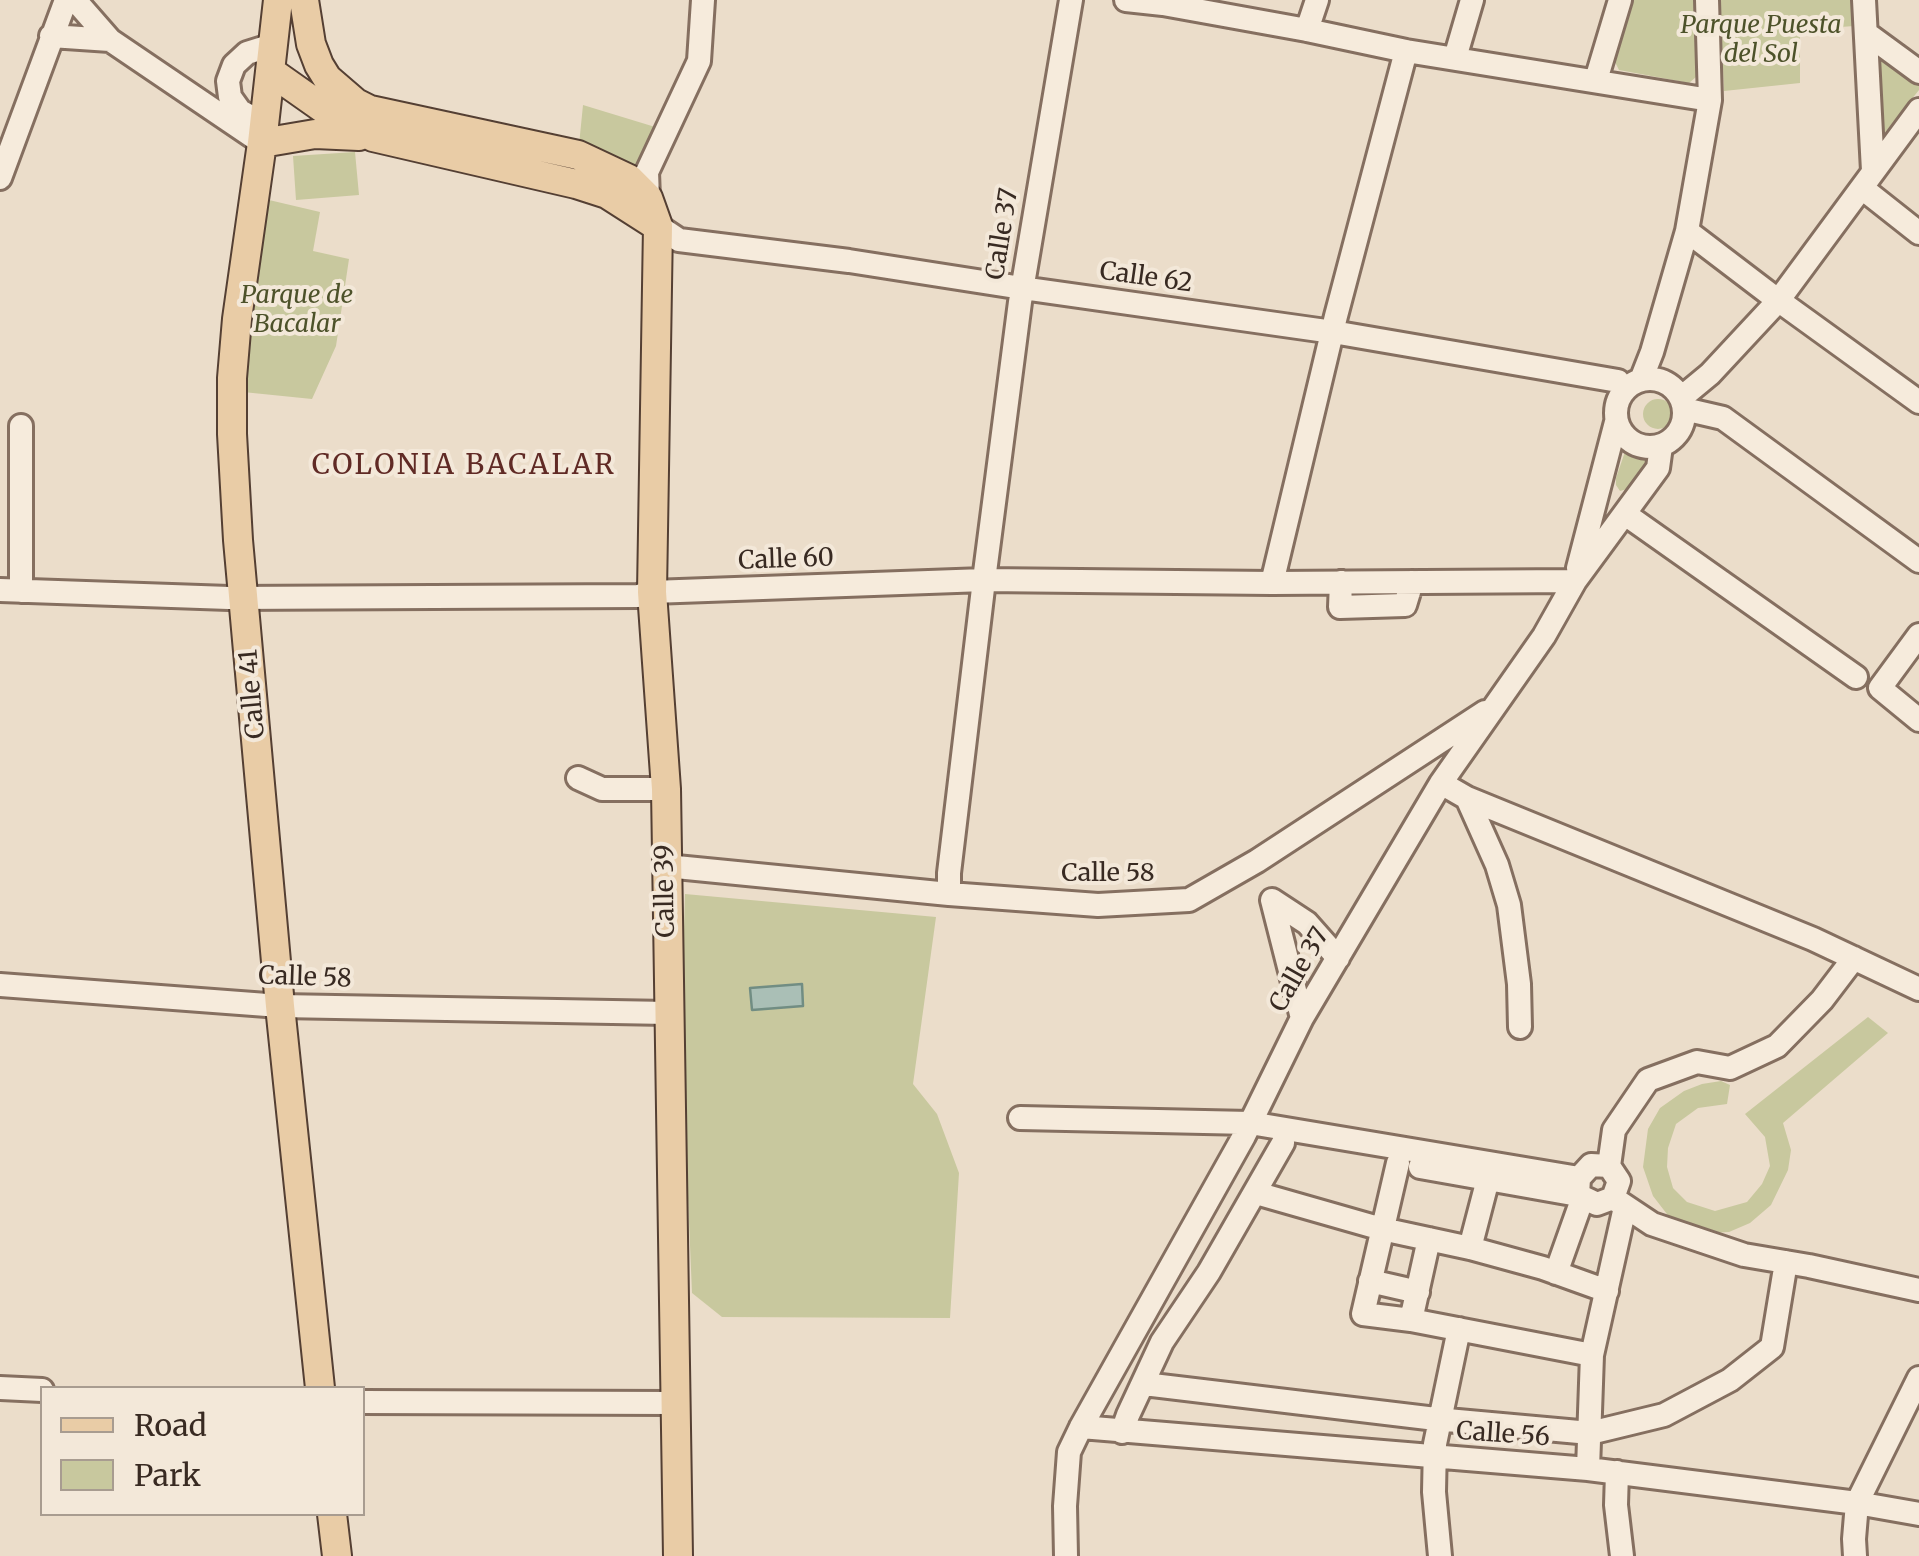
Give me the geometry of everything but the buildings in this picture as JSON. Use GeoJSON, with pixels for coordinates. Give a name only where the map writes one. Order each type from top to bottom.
{"type":"FeatureCollection","features":[{"type":"Feature","properties":{"kind":"main road","name":"Calle 41"},"geometry":{"type":"LineString","coordinates":[[278,0],[232,378],[235,491],[280,1006],[320,1386]]}},
{"type":"Feature","properties":{"kind":"main road"},"geometry":{"type":"LineString","coordinates":[[304,0],[308,31],[323,71],[356,103],[499,151],[649,213]]}},
{"type":"Feature","properties":{"kind":"main road"},"geometry":{"type":"LineString","coordinates":[[271,59],[308,31]]}},
{"type":"Feature","properties":{"kind":"main road"},"geometry":{"type":"LineString","coordinates":[[271,59],[323,71]]}},
{"type":"Feature","properties":{"kind":"main road"},"geometry":{"type":"LineString","coordinates":[[271,59],[341,121],[372,138]]}},
{"type":"Feature","properties":{"kind":"main road"},"geometry":{"type":"LineString","coordinates":[[263,132],[499,151]]}},
{"type":"Feature","properties":{"kind":"main road","name":"Calle 39"},"geometry":{"type":"LineString","coordinates":[[649,213],[652,592],[666,789],[678,1556]]}},
{"type":"Feature","properties":{"kind":"main road"},"geometry":{"type":"LineString","coordinates":[[332,1516],[336,1556]]}},
{"type":"Feature","properties":{"kind":"street"},"geometry":{"type":"LineString","coordinates":[[0,178],[66,0]]}},
{"type":"Feature","properties":{"kind":"street"},"geometry":{"type":"LineString","coordinates":[[75,0],[110,40],[263,132]]}},
{"type":"Feature","properties":{"kind":"street","name":"Calle 39"},"geometry":{"type":"LineString","coordinates":[[649,213],[646,172],[699,60],[703,0]]}},
{"type":"Feature","properties":{"kind":"street","name":"Calle 37"},"geometry":{"type":"LineString","coordinates":[[949,894],[1022,288],[1071,0]]}},
{"type":"Feature","properties":{"kind":"street"},"geometry":{"type":"LineString","coordinates":[[1126,0],[1163,2],[1406,50],[1710,100]]}},
{"type":"Feature","properties":{"kind":"street"},"geometry":{"type":"LineString","coordinates":[[1308,30],[1317,0]]}},
{"type":"Feature","properties":{"kind":"street"},"geometry":{"type":"LineString","coordinates":[[1455,58],[1472,0]]}},
{"type":"Feature","properties":{"kind":"street"},"geometry":{"type":"LineString","coordinates":[[1596,80],[1620,0]]}},
{"type":"Feature","properties":{"kind":"street"},"geometry":{"type":"LineString","coordinates":[[1574,580],[1616,422],[1615,411],[1652,352],[1687,231],[1710,100],[1707,0]]}},
{"type":"Feature","properties":{"kind":"street"},"geometry":{"type":"LineString","coordinates":[[1864,0],[1868,180],[1919,233]]}},
{"type":"Feature","properties":{"kind":"street"},"geometry":{"type":"LineString","coordinates":[[1866,33],[1919,72]]}},
{"type":"Feature","properties":{"kind":"street"},"geometry":{"type":"LineString","coordinates":[[52,36],[110,40]]}},
{"type":"Feature","properties":{"kind":"street"},"geometry":{"type":"LineString","coordinates":[[263,132],[256,119],[240,111],[230,97],[228,81],[240,58],[255,50],[271,59]]}},
{"type":"Feature","properties":{"kind":"street"},"geometry":{"type":"LineString","coordinates":[[1272,583],[1406,50]]}},
{"type":"Feature","properties":{"kind":"street"},"geometry":{"type":"LineString","coordinates":[[1682,403],[1778,300],[1919,110]]}},
{"type":"Feature","properties":{"kind":"street","name":"Calle 62"},"geometry":{"type":"LineString","coordinates":[[649,213],[679,240],[848,260],[1333,332],[1632,386]]}},
{"type":"Feature","properties":{"kind":"street"},"geometry":{"type":"LineString","coordinates":[[1687,231],[1919,402]]}},
{"type":"Feature","properties":{"kind":"street"},"geometry":{"type":"LineString","coordinates":[[1616,422],[1629,441],[1650,448],[1672,440],[1684,421],[1682,403],[1674,388],[1653,378],[1632,386]]}},
{"type":"Feature","properties":{"kind":"street"},"geometry":{"type":"LineString","coordinates":[[1682,403],[1723,418],[1919,562]]}},
{"type":"Feature","properties":{"kind":"street"},"geometry":{"type":"LineString","coordinates":[[11,591],[22,426]]}},
{"type":"Feature","properties":{"kind":"street","name":"Calle 37"},"geometry":{"type":"LineString","coordinates":[[1066,1556],[1069,1452],[1081,1427],[1247,1130],[1302,1018],[1440,783],[1544,636],[1574,580],[1658,468],[1662,446]]}},
{"type":"Feature","properties":{"kind":"street"},"geometry":{"type":"LineString","coordinates":[[1625,514],[1856,677]]}},
{"type":"Feature","properties":{"kind":"street","name":"Calle 60"},"geometry":{"type":"LineString","coordinates":[[11,591],[244,598],[638,596],[652,592],[984,580],[1574,580]]}},
{"type":"Feature","properties":{"kind":"street"},"geometry":{"type":"LineString","coordinates":[[1919,635],[1880,688],[1919,720]]}},
{"type":"Feature","properties":{"kind":"street","name":"Calle 58"},"geometry":{"type":"LineString","coordinates":[[666,866],[1098,905],[1189,900],[1256,862],[1496,705]]}},
{"type":"Feature","properties":{"kind":"street"},"geometry":{"type":"LineString","coordinates":[[578,778],[602,789],[666,789]]}},
{"type":"Feature","properties":{"kind":"street"},"geometry":{"type":"LineString","coordinates":[[1440,783],[1467,798],[1795,932],[1919,989]]}},
{"type":"Feature","properties":{"kind":"street"},"geometry":{"type":"LineString","coordinates":[[1467,798],[1498,865],[1509,905],[1520,1027]]}},
{"type":"Feature","properties":{"kind":"street"},"geometry":{"type":"LineString","coordinates":[[1256,862],[1272,900],[1302,1018]]}},
{"type":"Feature","properties":{"kind":"street"},"geometry":{"type":"LineString","coordinates":[[1272,900],[1307,923],[1338,958]]}},
{"type":"Feature","properties":{"kind":"street"},"geometry":{"type":"LineString","coordinates":[[1588,1469],[1592,1354],[1619,1202],[1619,1181],[1609,1166],[1614,1130],[1648,1080],[1697,1062],[1730,1068],[1776,1046],[1822,1000],[1854,958]]}},
{"type":"Feature","properties":{"kind":"street","name":"Calle 58"},"geometry":{"type":"LineString","coordinates":[[0,985],[280,1006],[668,1013]]}},
{"type":"Feature","properties":{"kind":"street"},"geometry":{"type":"LineString","coordinates":[[1020,1118],[1247,1130],[1580,1190],[1597,1204],[1619,1202],[1652,1224],[1744,1255],[1919,1290]]}},
{"type":"Feature","properties":{"kind":"street"},"geometry":{"type":"LineString","coordinates":[[1247,1130],[1283,1143],[1488,1179],[1580,1190]]}},
{"type":"Feature","properties":{"kind":"street"},"geometry":{"type":"LineString","coordinates":[[1122,1432],[1162,1342],[1283,1143]]}},
{"type":"Feature","properties":{"kind":"street"},"geometry":{"type":"LineString","coordinates":[[1398,1163],[1363,1314],[1592,1354]]}},
{"type":"Feature","properties":{"kind":"street"},"geometry":{"type":"LineString","coordinates":[[1556,1273],[1591,1164],[1609,1166]]}},
{"type":"Feature","properties":{"kind":"street"},"geometry":{"type":"LineString","coordinates":[[1470,1248],[1488,1179]]}},
{"type":"Feature","properties":{"kind":"street"},"geometry":{"type":"LineString","coordinates":[[1256,1193],[1382,1229],[1470,1248],[1606,1290]]}},
{"type":"Feature","properties":{"kind":"street"},"geometry":{"type":"LineString","coordinates":[[1412,1320],[1429,1239]]}},
{"type":"Feature","properties":{"kind":"street"},"geometry":{"type":"LineString","coordinates":[[1144,1384],[1590,1434],[1664,1415],[1730,1380],[1772,1348],[1786,1262]]}},
{"type":"Feature","properties":{"kind":"street"},"geometry":{"type":"LineString","coordinates":[[1370,1281],[1418,1292]]}},
{"type":"Feature","properties":{"kind":"street"},"geometry":{"type":"LineString","coordinates":[[1440,1556],[1434,1451],[1458,1330]]}},
{"type":"Feature","properties":{"kind":"street"},"geometry":{"type":"LineString","coordinates":[[1854,1556],[1857,1503],[1919,1378]]}},
{"type":"Feature","properties":{"kind":"street"},"geometry":{"type":"LineString","coordinates":[[0,1388],[40,1390]]}},
{"type":"Feature","properties":{"kind":"street"},"geometry":{"type":"LineString","coordinates":[[365,1402],[674,1403]]}},
{"type":"Feature","properties":{"kind":"street","name":"Calle 56"},"geometry":{"type":"LineString","coordinates":[[1081,1427],[1434,1451],[1919,1514]]}},
{"type":"Feature","properties":{"kind":"street"},"geometry":{"type":"LineString","coordinates":[[1617,1472],[1622,1556]]}},
{"type":"Feature","properties":{"kind":"green space","name":"Parque Puesta del Sol"},"geometry":{"type":"Polygon","coordinates":[[[1632,0],[1696,0],[1696,77],[1689,83],[1619,70],[1615,62],[1632,0]]]}},
{"type":"Feature","properties":{"kind":"green space","name":"Parque Puesta del Sol"},"geometry":{"type":"Polygon","coordinates":[[[1720,0],[1852,0],[1854,26],[1800,30],[1800,83],[1724,91],[1720,0]]]}},
{"type":"Feature","properties":{"kind":"green space"},"geometry":{"type":"Polygon","coordinates":[[[1882,54],[1919,83],[1919,90],[1883,135],[1877,58],[1882,54]]]}},
{"type":"Feature","properties":{"kind":"green space"},"geometry":{"type":"Polygon","coordinates":[[[583,105],[665,130],[647,172],[578,155],[583,105]]]}},
{"type":"Feature","properties":{"kind":"green space"},"geometry":{"type":"Polygon","coordinates":[[[355,152],[359,195],[296,200],[293,156],[355,152]]]}},
{"type":"Feature","properties":{"kind":"green space","name":"Parque de Bacalar"},"geometry":{"type":"Polygon","coordinates":[[[269,200],[320,212],[313,251],[349,259],[336,346],[312,399],[243,392],[269,200]]]}},
{"type":"Feature","properties":{"kind":"green space"},"geometry":{"type":"Polygon","coordinates":[[[1658,399],[1672,408],[1673,414],[1664,428],[1658,429],[1644,420],[1643,414],[1652,400],[1658,399]]]}},
{"type":"Feature","properties":{"kind":"green space"},"geometry":{"type":"Polygon","coordinates":[[[1628,443],[1652,456],[1631,488],[1620,491],[1616,478],[1628,443]]]}},
{"type":"Feature","properties":{"kind":"green space"},"geometry":{"type":"Polygon","coordinates":[[[685,894],[936,917],[913,1084],[937,1114],[959,1173],[950,1318],[722,1317],[692,1293],[681,1031],[685,894]]]}},
{"type":"Feature","properties":{"kind":"green space"},"geometry":{"type":"Polygon","coordinates":[[[1868,1017],[1888,1033],[1783,1123],[1791,1150],[1788,1170],[1771,1205],[1750,1223],[1729,1232],[1711,1233],[1670,1218],[1653,1196],[1643,1167],[1648,1129],[1660,1108],[1702,1084],[1721,1081],[1730,1085],[1727,1104],[1698,1108],[1676,1124],[1667,1167],[1673,1188],[1687,1202],[1715,1211],[1747,1202],[1770,1166],[1765,1137],[1745,1114],[1868,1017]]]}},
{"type":"Feature","properties":{"kind":"shaded area"},"geometry":{"type":"Polygon","coordinates":[[[802,984],[803,1006],[752,1010],[750,988],[802,984]]]}},
{"type":"Feature","properties":{"kind":"district","name":"COLONIA BACALAR"},"geometry":{"type":"Point","coordinates":[464,466]}}]}
